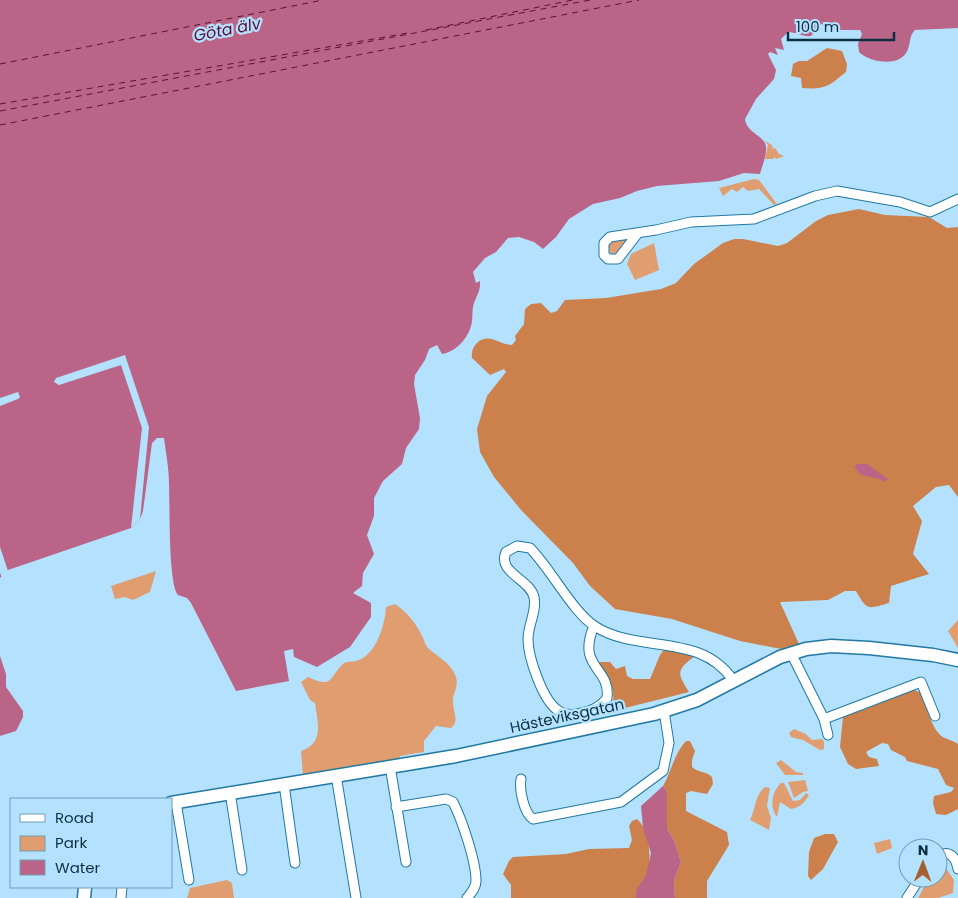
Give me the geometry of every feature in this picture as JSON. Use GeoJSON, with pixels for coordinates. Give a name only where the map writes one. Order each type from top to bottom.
{"type":"FeatureCollection","features":[{"type":"Feature","properties":{"kind":"street"},"geometry":{"type":"LineString","coordinates":[[638,234],[691,222],[754,219],[815,196],[837,191],[900,202],[930,212],[958,199]]}},
{"type":"Feature","properties":{"kind":"street"},"geometry":{"type":"LineString","coordinates":[[594,626],[588,649],[592,663],[607,684],[607,698],[598,707],[579,714],[568,714],[559,711],[553,706],[540,684],[530,658],[528,638],[534,606],[532,593],[528,585],[505,566],[506,552],[518,546],[530,548],[594,626],[620,638],[661,643],[702,655],[723,666],[733,680]]}},
{"type":"Feature","properties":{"kind":"street","name":"Hästeviksgatan"},"geometry":{"type":"LineString","coordinates":[[174,802],[456,756],[664,712],[697,700],[733,680],[791,653],[818,647],[847,646],[933,655],[958,660]]}},
{"type":"Feature","properties":{"kind":"street"},"geometry":{"type":"LineString","coordinates":[[791,653],[824,719],[828,735]]}},
{"type":"Feature","properties":{"kind":"street"},"geometry":{"type":"LineString","coordinates":[[824,719],[921,682],[935,716]]}},
{"type":"Feature","properties":{"kind":"street"},"geometry":{"type":"LineString","coordinates":[[521,778],[521,792],[528,815],[535,820],[622,802],[663,771],[669,743],[664,712]]}},
{"type":"Feature","properties":{"kind":"street"},"geometry":{"type":"LineString","coordinates":[[390,766],[406,862]]}},
{"type":"Feature","properties":{"kind":"street"},"geometry":{"type":"LineString","coordinates":[[336,775],[356,898]]}},
{"type":"Feature","properties":{"kind":"street"},"geometry":{"type":"LineString","coordinates":[[284,784],[295,863]]}},
{"type":"Feature","properties":{"kind":"street"},"geometry":{"type":"LineString","coordinates":[[230,792],[242,870]]}},
{"type":"Feature","properties":{"kind":"street"},"geometry":{"type":"LineString","coordinates":[[396,807],[446,799],[453,802],[462,823],[475,876],[475,885],[467,898]]}},
{"type":"Feature","properties":{"kind":"street"},"geometry":{"type":"LineString","coordinates":[[174,802],[188,880]]}},
{"type":"Feature","properties":{"kind":"street"},"geometry":{"type":"LineString","coordinates":[[948,854],[952,855],[956,860],[958,869]]}},
{"type":"Feature","properties":{"kind":"green space"},"geometry":{"type":"Polygon","coordinates":[[[765,141],[772,145],[773,149],[775,148],[779,154],[784,156],[776,159],[774,157],[773,159],[765,159],[768,145],[765,141]]]}},
{"type":"Feature","properties":{"kind":"green space"},"geometry":{"type":"Polygon","coordinates":[[[754,179],[759,180],[777,204],[774,205],[759,189],[748,191],[743,187],[737,192],[732,189],[723,196],[719,188],[754,179]]]}},
{"type":"Feature","properties":{"kind":"green space"},"geometry":{"type":"Polygon","coordinates":[[[629,236],[618,253],[613,254],[607,251],[608,242],[629,236]]]}},
{"type":"Feature","properties":{"kind":"green space"},"geometry":{"type":"Polygon","coordinates":[[[654,243],[659,270],[635,280],[627,264],[631,254],[654,243]]]}},
{"type":"Feature","properties":{"kind":"green space"},"geometry":{"type":"Polygon","coordinates":[[[156,571],[150,592],[133,600],[125,597],[115,599],[111,586],[156,571]]]}},
{"type":"Feature","properties":{"kind":"green space"},"geometry":{"type":"Polygon","coordinates":[[[395,604],[414,622],[427,647],[451,667],[454,672],[457,681],[453,699],[456,719],[454,725],[451,728],[436,726],[424,741],[424,752],[400,756],[399,763],[303,777],[301,751],[313,743],[318,732],[318,725],[315,703],[310,700],[301,682],[308,677],[327,682],[344,663],[363,658],[369,653],[378,639],[384,622],[386,607],[395,604]]]}},
{"type":"Feature","properties":{"kind":"green space"},"geometry":{"type":"Polygon","coordinates":[[[958,620],[958,648],[948,631],[958,620]]]}},
{"type":"Feature","properties":{"kind":"green space"},"geometry":{"type":"Polygon","coordinates":[[[794,729],[806,734],[812,740],[822,739],[824,749],[820,750],[803,740],[791,737],[789,733],[794,729]]]}},
{"type":"Feature","properties":{"kind":"green space"},"geometry":{"type":"Polygon","coordinates":[[[781,760],[796,772],[803,773],[803,775],[785,775],[776,763],[781,760]]]}},
{"type":"Feature","properties":{"kind":"green space"},"geometry":{"type":"Polygon","coordinates":[[[805,780],[808,791],[794,798],[788,782],[805,780]]]}},
{"type":"Feature","properties":{"kind":"green space"},"geometry":{"type":"Polygon","coordinates":[[[781,783],[784,783],[793,801],[800,800],[806,793],[809,795],[802,804],[791,809],[780,802],[777,817],[772,804],[775,791],[781,783]]]}},
{"type":"Feature","properties":{"kind":"green space"},"geometry":{"type":"Polygon","coordinates":[[[765,787],[770,788],[767,806],[771,818],[769,830],[750,820],[757,798],[765,787]]]}},
{"type":"Feature","properties":{"kind":"green space"},"geometry":{"type":"Polygon","coordinates":[[[890,839],[892,848],[877,854],[874,843],[890,839]]]}},
{"type":"Feature","properties":{"kind":"green space"},"geometry":{"type":"Polygon","coordinates":[[[948,871],[954,880],[953,893],[938,898],[918,898],[924,888],[948,888],[948,871]]]}},
{"type":"Feature","properties":{"kind":"green space"},"geometry":{"type":"Polygon","coordinates":[[[227,880],[232,883],[234,898],[187,898],[190,888],[227,880]]]}},
{"type":"Feature","properties":{"kind":"shaded area"},"geometry":{"type":"Polygon","coordinates":[[[827,48],[842,51],[847,64],[846,72],[822,88],[802,88],[801,78],[791,76],[793,64],[799,61],[807,61],[827,48]]]}},
{"type":"Feature","properties":{"kind":"shaded area"},"geometry":{"type":"Polygon","coordinates":[[[859,209],[885,215],[929,217],[947,228],[958,227],[958,497],[949,485],[936,487],[913,506],[922,521],[913,554],[929,574],[891,586],[889,603],[872,607],[863,602],[856,591],[845,591],[828,600],[780,602],[799,644],[781,649],[740,641],[672,619],[615,609],[590,586],[573,563],[521,510],[494,477],[480,452],[477,429],[487,396],[506,372],[504,369],[490,375],[472,358],[474,346],[481,340],[486,339],[512,345],[516,340],[515,336],[524,324],[525,309],[531,304],[541,303],[551,313],[557,311],[565,300],[606,298],[661,289],[676,283],[694,264],[723,243],[734,239],[743,239],[778,246],[787,243],[816,221],[828,215],[859,209]]]}},
{"type":"Feature","properties":{"kind":"shaded area"},"geometry":{"type":"Polygon","coordinates":[[[666,647],[695,656],[684,665],[680,672],[689,692],[613,711],[613,690],[606,674],[597,662],[610,662],[616,669],[625,666],[627,676],[633,679],[650,679],[660,655],[666,647]]]}},
{"type":"Feature","properties":{"kind":"shaded area"},"geometry":{"type":"Polygon","coordinates":[[[914,690],[922,693],[931,721],[937,731],[942,736],[958,744],[958,809],[946,815],[936,814],[933,803],[934,796],[951,792],[954,788],[946,785],[938,769],[907,761],[905,757],[891,750],[888,744],[882,743],[866,752],[869,757],[877,759],[879,766],[856,769],[848,764],[840,747],[843,717],[914,690]]]}},
{"type":"Feature","properties":{"kind":"shaded area"},"geometry":{"type":"Polygon","coordinates":[[[686,741],[690,741],[695,751],[692,767],[710,775],[713,784],[707,794],[691,791],[686,793],[686,811],[727,832],[729,845],[707,881],[707,898],[675,898],[674,881],[681,862],[674,840],[667,829],[667,792],[663,786],[679,751],[686,741]]]}},
{"type":"Feature","properties":{"kind":"shaded area"},"geometry":{"type":"Polygon","coordinates":[[[637,819],[642,824],[648,840],[649,867],[644,881],[637,890],[636,898],[511,898],[511,885],[503,874],[513,857],[566,854],[589,849],[629,848],[632,840],[629,826],[632,821],[637,819]]]}},
{"type":"Feature","properties":{"kind":"shaded area"},"geometry":{"type":"Polygon","coordinates":[[[825,834],[834,834],[838,842],[823,869],[811,880],[808,876],[809,852],[814,838],[825,834]]]}},
{"type":"Feature","properties":{"kind":"water","name":"Göta älv"},"geometry":{"type":"Polygon","coordinates":[[[0,0],[958,0],[958,28],[915,30],[905,55],[899,59],[885,62],[870,59],[859,52],[858,44],[862,34],[860,30],[840,30],[821,24],[811,36],[788,32],[781,39],[784,50],[775,48],[778,55],[770,52],[768,54],[776,70],[774,79],[756,99],[745,119],[749,128],[765,143],[765,157],[760,174],[744,173],[719,181],[657,186],[620,198],[593,204],[569,219],[556,237],[543,249],[534,242],[519,237],[508,238],[496,252],[485,258],[473,272],[476,283],[480,281],[480,285],[467,336],[460,344],[447,353],[442,354],[437,345],[429,349],[425,360],[415,375],[414,384],[420,418],[419,429],[406,448],[402,464],[383,481],[374,498],[374,516],[367,535],[374,554],[363,573],[362,586],[353,593],[371,603],[371,617],[350,647],[317,667],[294,657],[293,649],[284,651],[289,681],[236,691],[191,603],[187,598],[178,595],[175,588],[171,560],[168,473],[164,438],[157,438],[152,443],[143,511],[140,519],[131,528],[8,570],[0,578],[0,0]]]}},
{"type":"Feature","properties":{"kind":"water"},"geometry":{"type":"Polygon","coordinates":[[[857,464],[867,464],[888,479],[884,482],[880,479],[861,475],[854,467],[857,464]]]}},
{"type":"Feature","properties":{"kind":"water"},"geometry":{"type":"Polygon","coordinates":[[[0,656],[6,674],[6,687],[23,711],[23,717],[16,731],[0,736],[0,656]]]}},
{"type":"Feature","properties":{"kind":"water"},"geometry":{"type":"Polygon","coordinates":[[[663,786],[667,792],[667,829],[674,840],[681,862],[674,881],[675,898],[636,898],[636,891],[646,875],[651,853],[643,828],[641,806],[663,786]]]}},
{"type":"Feature","properties":{"kind":"pier"},"geometry":{"type":"Polygon","coordinates":[[[125,355],[149,427],[140,519],[131,528],[142,428],[121,365],[59,385],[54,382],[56,378],[125,355]]]}},
{"type":"Feature","properties":{"kind":"pier"},"geometry":{"type":"Polygon","coordinates":[[[18,392],[20,397],[18,399],[0,406],[0,398],[18,392]]]}},
{"type":"Feature","properties":{"kind":"pier"},"geometry":{"type":"Polygon","coordinates":[[[0,547],[8,571],[2,578],[0,573],[0,547]]]}},
{"type":"Feature","properties":{"kind":"ferry route"},"geometry":{"type":"LineString","coordinates":[[0,64],[323,0]]}},
{"type":"Feature","properties":{"kind":"ferry route"},"geometry":{"type":"LineString","coordinates":[[426,30],[573,0]]}},
{"type":"Feature","properties":{"kind":"ferry route"},"geometry":{"type":"LineString","coordinates":[[0,111],[590,0]]}},
{"type":"Feature","properties":{"kind":"ferry route"},"geometry":{"type":"LineString","coordinates":[[0,125],[639,0]]}},
{"type":"Feature","properties":{"kind":"ferry route"},"geometry":{"type":"LineString","coordinates":[[0,104],[408,33]]}}]}
